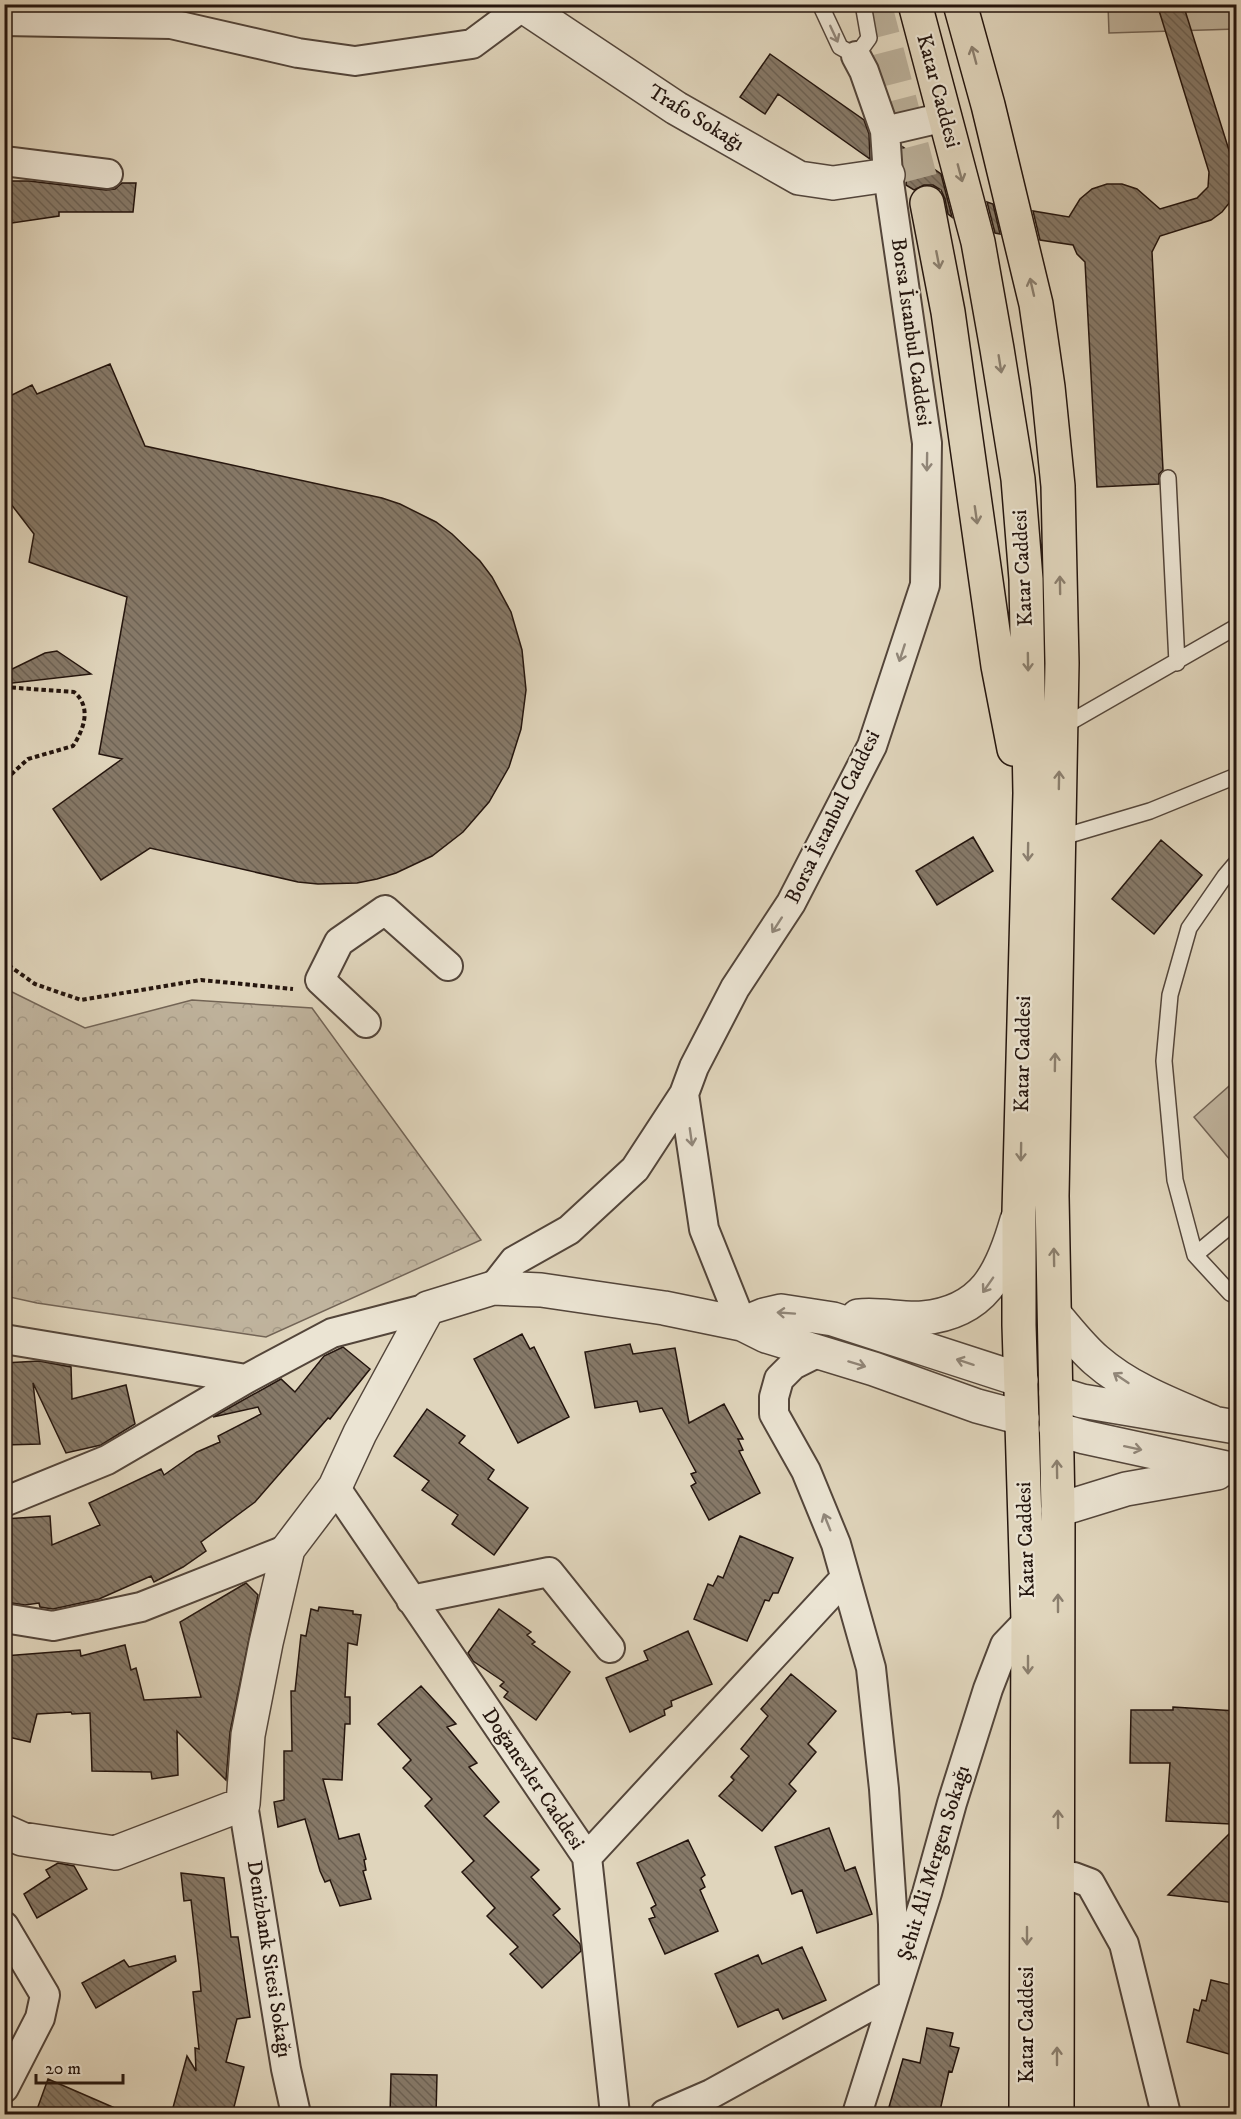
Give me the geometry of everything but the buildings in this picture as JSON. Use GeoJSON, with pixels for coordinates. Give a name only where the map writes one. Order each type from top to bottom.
{"type":"FeatureCollection","features":[{"type":"Feature","properties":{"kind":"main road","name":"Katar Caddesi"},"geometry":{"type":"LineString","coordinates":[[915,4],[978,242],[1018,479],[1026,579],[1030,793],[1019,1212],[1021,1380],[1028,1621],[1057,2115]]}},
{"type":"Feature","properties":{"kind":"main road","name":"Katar Caddesi"},"geometry":{"type":"LineString","coordinates":[[960,4],[988,105],[1036,304],[1048,387],[1058,486],[1062,663],[1052,1196],[1058,1510],[1042,1877],[1026,2115]]}},
{"type":"Feature","properties":{"kind":"main road"},"geometry":{"type":"LineString","coordinates":[[945,117],[988,105]]}},
{"type":"Feature","properties":{"kind":"main road"},"geometry":{"type":"LineString","coordinates":[[945,117],[953,116],[962,119],[973,131],[985,177],[1011,200]]}},
{"type":"Feature","properties":{"kind":"main road"},"geometry":{"type":"LineString","coordinates":[[927,203],[948,312],[998,666],[1015,752],[1030,793]]}},
{"type":"Feature","properties":{"kind":"main road"},"geometry":{"type":"LineString","coordinates":[[1021,1380],[1056,1393]]}},
{"type":"Feature","properties":{"kind":"main road"},"geometry":{"type":"LineString","coordinates":[[1022,1418],[1037,1419],[1056,1429]]}},
{"type":"Feature","properties":{"kind":"street"},"geometry":{"type":"LineString","coordinates":[[4,21],[171,24],[298,53],[355,61],[472,44],[521,5]]}},
{"type":"Feature","properties":{"kind":"street","name":"Trafo Sokağı"},"geometry":{"type":"LineString","coordinates":[[521,5],[675,108],[799,178],[833,183],[888,175]]}},
{"type":"Feature","properties":{"kind":"street","name":"Borsa İstanbul Caddesi"},"geometry":{"type":"LineString","coordinates":[[742,1324],[704,1229],[684,1094],[694,1067],[735,988],[791,903],[872,746],[925,585],[927,443],[888,175],[885,131],[864,71],[856,56]]}},
{"type":"Feature","properties":{"kind":"street"},"geometry":{"type":"LineString","coordinates":[[885,131],[945,117]]}},
{"type":"Feature","properties":{"kind":"street"},"geometry":{"type":"LineString","coordinates":[[4,161],[108,174]]}},
{"type":"Feature","properties":{"kind":"street"},"geometry":{"type":"LineString","coordinates":[[366,1023],[320,980],[339,942],[385,910],[448,966]]}},
{"type":"Feature","properties":{"kind":"street"},"geometry":{"type":"LineString","coordinates":[[493,1288],[514,1261],[569,1230],[635,1169],[684,1094]]}},
{"type":"Feature","properties":{"kind":"street"},"geometry":{"type":"LineString","coordinates":[[832,1319],[866,1315],[922,1318],[946,1314],[966,1306],[980,1296],[999,1269],[1011,1242],[1019,1212]]}},
{"type":"Feature","properties":{"kind":"street"},"geometry":{"type":"LineString","coordinates":[[4,1502],[107,1460],[246,1379],[332,1333],[493,1288],[563,1294],[664,1308],[742,1324],[766,1336],[874,1369],[977,1406],[1022,1418]]}},
{"type":"Feature","properties":{"kind":"street"},"geometry":{"type":"LineString","coordinates":[[4,1831],[22,1839],[115,1853],[243,1804],[248,1735],[288,1549],[335,1487],[360,1433],[428,1308]]}},
{"type":"Feature","properties":{"kind":"street"},"geometry":{"type":"LineString","coordinates":[[742,1324],[781,1311],[832,1319],[1021,1380]]}},
{"type":"Feature","properties":{"kind":"street"},"geometry":{"type":"LineString","coordinates":[[1055,1315],[1096,1360],[1117,1376],[1140,1390],[1224,1425]]}},
{"type":"Feature","properties":{"kind":"street"},"geometry":{"type":"LineString","coordinates":[[4,1339],[246,1379]]}},
{"type":"Feature","properties":{"kind":"street"},"geometry":{"type":"LineString","coordinates":[[665,2115],[711,2094],[894,1993],[893,1924],[884,1790],[871,1668],[836,1544],[806,1471],[774,1414],[774,1397],[779,1379],[793,1365],[819,1352]]}},
{"type":"Feature","properties":{"kind":"street"},"geometry":{"type":"LineString","coordinates":[[1056,1393],[1082,1401],[1224,1425]]}},
{"type":"Feature","properties":{"kind":"street"},"geometry":{"type":"LineString","coordinates":[[1056,1429],[1235,1470]]}},
{"type":"Feature","properties":{"kind":"street"},"geometry":{"type":"LineString","coordinates":[[1058,1510],[1126,1489],[1235,1470]]}},
{"type":"Feature","properties":{"kind":"street","name":"Doğanevler Caddesi"},"geometry":{"type":"LineString","coordinates":[[335,1487],[587,1857],[615,2115]]}},
{"type":"Feature","properties":{"kind":"street"},"geometry":{"type":"LineString","coordinates":[[4,1618],[53,1626],[141,1607],[288,1549]]}},
{"type":"Feature","properties":{"kind":"street"},"geometry":{"type":"LineString","coordinates":[[411,1600],[549,1572],[610,1648]]}},
{"type":"Feature","properties":{"kind":"street"},"geometry":{"type":"LineString","coordinates":[[587,1857],[844,1578]]}},
{"type":"Feature","properties":{"kind":"street","name":"Şehit Ali Mergen Sokağı"},"geometry":{"type":"LineString","coordinates":[[857,2115],[988,1689],[1005,1646],[1028,1621]]}},
{"type":"Feature","properties":{"kind":"street","name":"Denizbank Sitesi Sokağı"},"geometry":{"type":"LineString","coordinates":[[243,1804],[286,2069],[296,2115]]}},
{"type":"Feature","properties":{"kind":"street"},"geometry":{"type":"LineString","coordinates":[[1042,1877],[1074,1877],[1090,1883],[1124,1944],[1166,2115]]}},
{"type":"Feature","properties":{"kind":"street"},"geometry":{"type":"LineString","coordinates":[[4,1926],[45,1995],[40,2018],[4,2088]]}},
{"type":"Feature","properties":{"kind":"lane"},"geometry":{"type":"LineString","coordinates":[[820,4],[840,47],[856,56],[869,38],[863,4]]}},
{"type":"Feature","properties":{"kind":"lane"},"geometry":{"type":"LineString","coordinates":[[1168,478],[1177,663]]}},
{"type":"Feature","properties":{"kind":"lane"},"geometry":{"type":"LineString","coordinates":[[1060,728],[1177,663],[1236,627]]}},
{"type":"Feature","properties":{"kind":"lane"},"geometry":{"type":"LineString","coordinates":[[1059,838],[1150,811],[1236,776]]}},
{"type":"Feature","properties":{"kind":"lane"},"geometry":{"type":"LineString","coordinates":[[1236,863],[1189,928],[1170,995],[1164,1061],[1175,1180],[1195,1256],[1230,1293],[1236,1296]]}},
{"type":"Feature","properties":{"kind":"lane"},"geometry":{"type":"LineString","coordinates":[[1195,1256],[1236,1221]]}},
{"type":"Feature","properties":{"kind":"path"},"geometry":{"type":"LineString","coordinates":[[4,687],[74,692],[82,699],[84,712],[83,731],[73,746],[28,759],[4,780]]}},
{"type":"Feature","properties":{"kind":"path"},"geometry":{"type":"LineString","coordinates":[[4,959],[34,984],[81,1000],[201,980],[306,990],[320,980]]}},
{"type":"Feature","properties":{"kind":"green space"},"geometry":{"type":"Polygon","coordinates":[[[1108,5],[1236,5],[1236,29],[1109,33],[1108,5]]]}},
{"type":"Feature","properties":{"kind":"green space"},"geometry":{"type":"Polygon","coordinates":[[[4,988],[85,1028],[192,1000],[312,1008],[481,1240],[266,1337],[37,1303],[5,1296],[4,988]]]}},
{"type":"Feature","properties":{"kind":"green space"},"geometry":{"type":"Polygon","coordinates":[[[1236,1080],[1236,1167],[1194,1117],[1236,1080]]]}},
{"type":"Feature","properties":{"kind":"tunnel"},"geometry":{"type":"LineString","coordinates":[[875,4],[927,203]]}}]}
